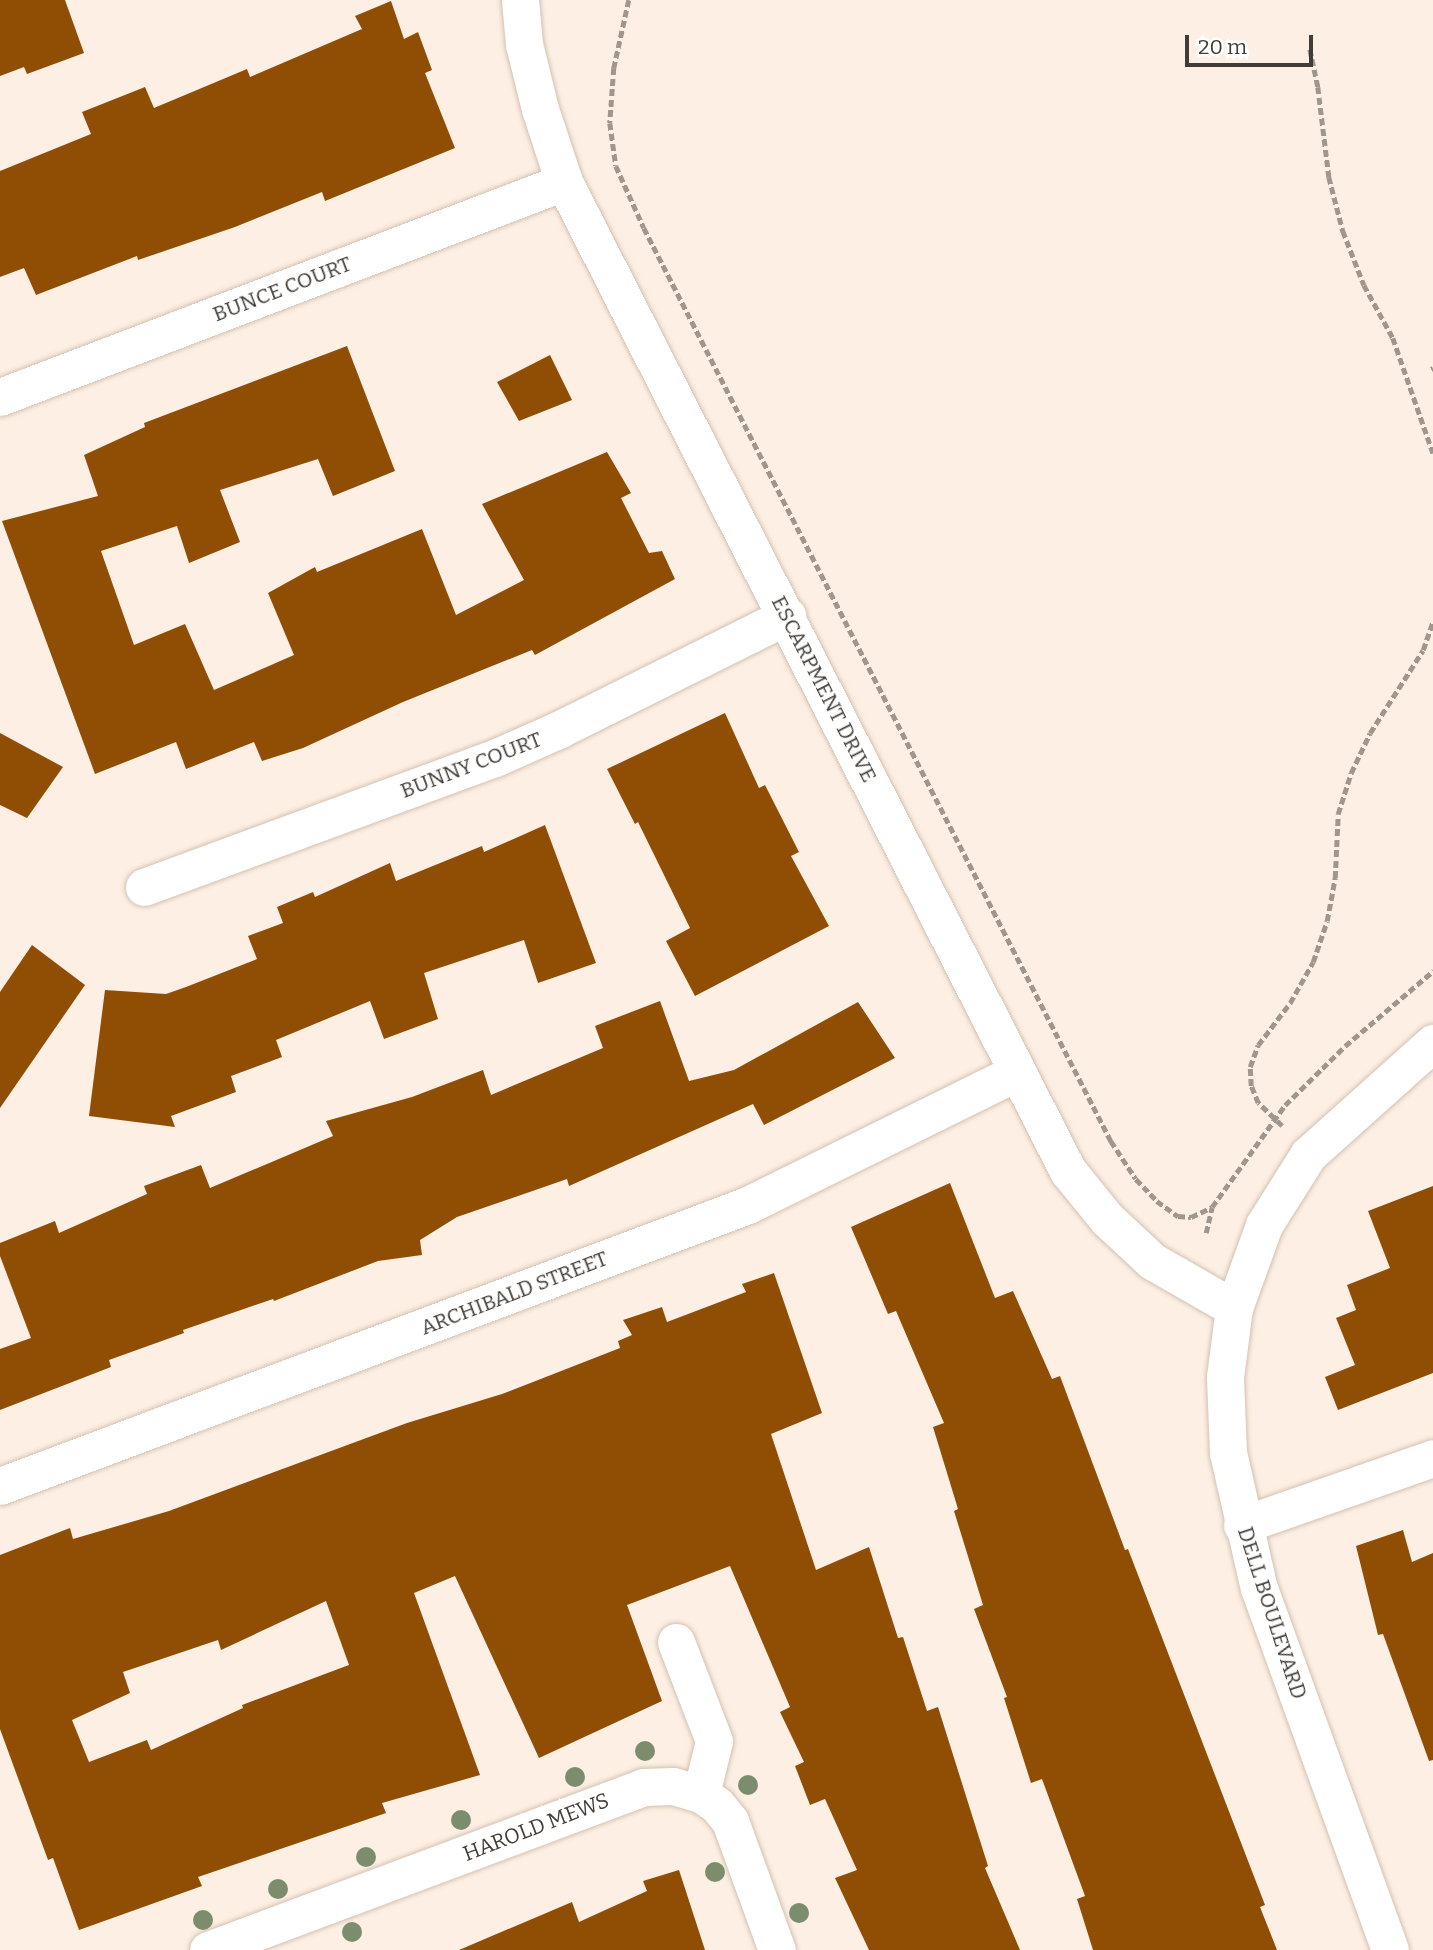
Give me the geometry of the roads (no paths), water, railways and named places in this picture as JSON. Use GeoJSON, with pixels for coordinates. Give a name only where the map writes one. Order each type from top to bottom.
{"type":"FeatureCollection","features":[{"type":"Feature","properties":{"kind":"street","name":"ESCARPMENT DRIVE"},"geometry":{"type":"LineString","coordinates":[[520,0],[524,44],[540,109],[564,182],[1068,1171],[1107,1219],[1152,1261],[1234,1308]]}},
{"type":"Feature","properties":{"kind":"street","name":"BUNCE COURT"},"geometry":{"type":"LineString","coordinates":[[0,397],[564,182]]}},
{"type":"Feature","properties":{"kind":"street","name":"BUNNY COURT"},"geometry":{"type":"LineString","coordinates":[[144,887],[495,758],[560,729],[787,616]]}},
{"type":"Feature","properties":{"kind":"street","name":"DELL BOULEVARD"},"geometry":{"type":"LineString","coordinates":[[1390,1950],[1259,1589],[1242,1525],[1228,1453],[1225,1377],[1234,1308],[1265,1224],[1312,1151],[1433,1043]]}},
{"type":"Feature","properties":{"kind":"street","name":"ARCHIBALD STREET"},"geometry":{"type":"LineString","coordinates":[[0,1486],[748,1205],[1017,1072]]}},
{"type":"Feature","properties":{"kind":"street"},"geometry":{"type":"LineString","coordinates":[[1242,1525],[1433,1458]]}},
{"type":"Feature","properties":{"kind":"street"},"geometry":{"type":"LineString","coordinates":[[676,1642],[714,1741],[701,1794]]}},
{"type":"Feature","properties":{"kind":"street","name":"HAROLD MEWS"},"geometry":{"type":"LineString","coordinates":[[208,1950],[643,1787],[673,1786],[701,1794],[717,1805],[730,1821],[776,1950]]}}]}
